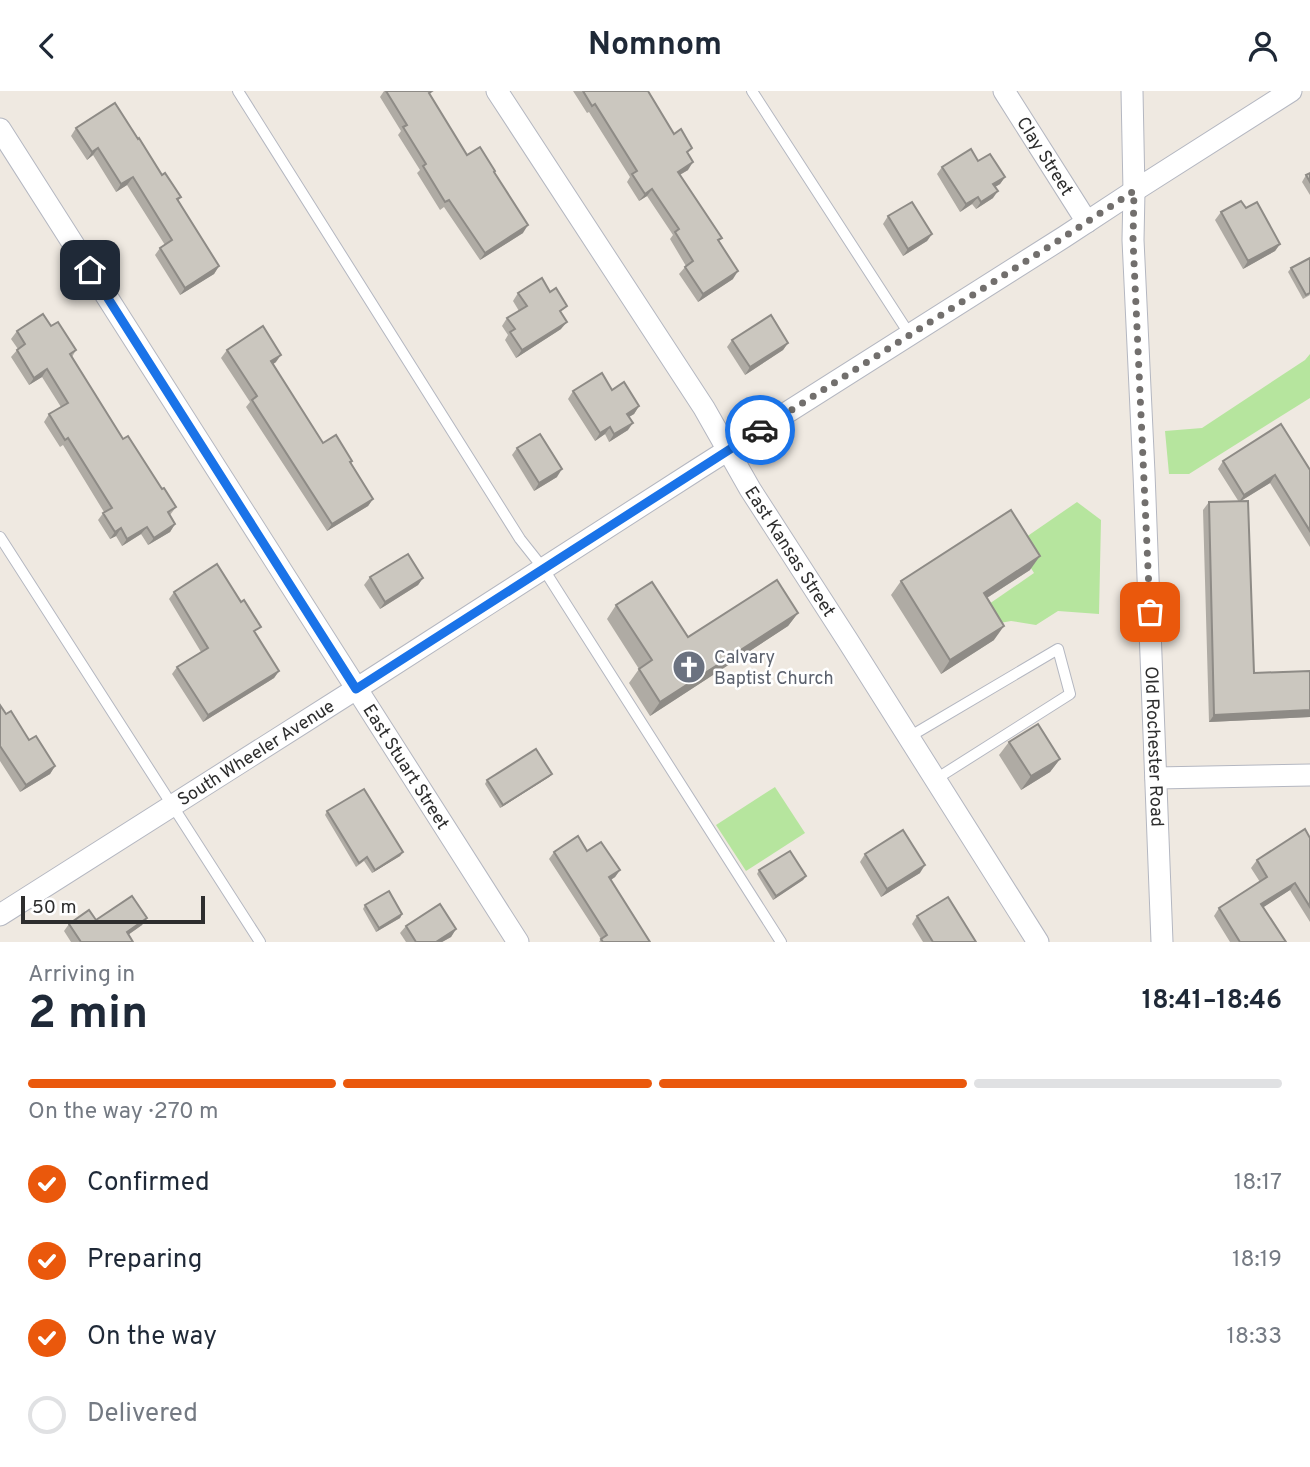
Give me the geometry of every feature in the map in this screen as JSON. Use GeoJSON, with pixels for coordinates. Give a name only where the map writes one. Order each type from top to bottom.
{"type":"FeatureCollection","features":[{"type":"Feature","properties":{"kind":"street","name":"East Kansas Street"},"geometry":{"type":"LineString","coordinates":[[497,91],[704,408],[750,489],[1038,942]]}},
{"type":"Feature","properties":{"kind":"street","name":"Clay Street"},"geometry":{"type":"LineString","coordinates":[[1004,91],[1087,222]]}},
{"type":"Feature","properties":{"kind":"street","name":"Old Rochester Road"},"geometry":{"type":"LineString","coordinates":[[1132,91],[1133,240],[1162,942]]}},
{"type":"Feature","properties":{"kind":"street","name":"South Wheeler Avenue"},"geometry":{"type":"LineString","coordinates":[[0,915],[1291,91]]}},
{"type":"Feature","properties":{"kind":"street","name":"East Stuart Street"},"geometry":{"type":"LineString","coordinates":[[0,129],[518,942]]}},
{"type":"Feature","properties":{"kind":"street"},"geometry":{"type":"LineString","coordinates":[[1156,778],[1310,775]]}},
{"type":"Feature","properties":{"kind":"lane"},"geometry":{"type":"LineString","coordinates":[[237,91],[520,539],[543,568],[781,942]]}},
{"type":"Feature","properties":{"kind":"lane"},"geometry":{"type":"LineString","coordinates":[[752,91],[910,335]]}},
{"type":"Feature","properties":{"kind":"lane"},"geometry":{"type":"LineString","coordinates":[[0,537],[260,942]]}},
{"type":"Feature","properties":{"kind":"lane"},"geometry":{"type":"LineString","coordinates":[[909,737],[1058,649],[1070,694],[936,779]]}},
{"type":"Feature","properties":{"kind":"green space"},"geometry":{"type":"Polygon","coordinates":[[[1310,354],[1310,398],[1189,474],[1169,474],[1165,431],[1202,428],[1305,360],[1310,354]]]}},
{"type":"Feature","properties":{"kind":"green space"},"geometry":{"type":"Polygon","coordinates":[[[1077,502],[1101,520],[1099,614],[1058,611],[1036,625],[1011,621],[1000,623],[989,604],[1034,573],[1016,544],[1077,502]]]}},
{"type":"Feature","properties":{"kind":"green space"},"geometry":{"type":"Polygon","coordinates":[[[775,787],[805,833],[746,871],[716,825],[775,787]]]}},
{"type":"Feature","properties":{"kind":"building"},"geometry":{"type":"Polygon","coordinates":[[[386,91],[432,91],[429,93],[467,155],[480,147],[528,225],[485,253],[449,200],[445,202],[423,166],[426,164],[403,127],[407,125],[386,91]]]}},
{"type":"Feature","properties":{"kind":"building"},"geometry":{"type":"Polygon","coordinates":[[[583,91],[648,91],[674,134],[681,129],[692,148],[687,152],[693,162],[678,172],[722,238],[718,240],[738,271],[703,294],[685,267],[693,261],[675,232],[679,229],[652,189],[645,194],[632,174],[637,171],[595,104],[592,106],[583,91]]]}},
{"type":"Feature","properties":{"kind":"building"},"geometry":{"type":"Polygon","coordinates":[[[115,103],[162,175],[165,173],[181,197],[177,199],[219,266],[185,288],[160,248],[172,240],[133,177],[121,184],[98,148],[92,152],[76,128],[115,103]]]}},
{"type":"Feature","properties":{"kind":"building"},"geometry":{"type":"Polygon","coordinates":[[[971,149],[978,161],[990,154],[1005,177],[993,184],[998,191],[981,202],[978,197],[966,204],[942,167],[971,149]]]}},
{"type":"Feature","properties":{"kind":"building"},"geometry":{"type":"Polygon","coordinates":[[[1241,201],[1246,208],[1257,202],[1280,244],[1248,261],[1221,212],[1241,201]]]}},
{"type":"Feature","properties":{"kind":"building"},"geometry":{"type":"Polygon","coordinates":[[[912,202],[932,234],[908,249],[888,216],[912,202]]]}},
{"type":"Feature","properties":{"kind":"building"},"geometry":{"type":"Polygon","coordinates":[[[1310,258],[1310,293],[1306,295],[1291,268],[1310,258]]]}},
{"type":"Feature","properties":{"kind":"building"},"geometry":{"type":"Polygon","coordinates":[[[542,278],[550,292],[556,288],[567,306],[560,311],[567,322],[522,350],[510,332],[515,329],[507,318],[527,306],[518,293],[542,278]]]}},
{"type":"Feature","properties":{"kind":"building"},"geometry":{"type":"Polygon","coordinates":[[[43,314],[51,326],[58,322],[76,350],[70,354],[123,439],[128,436],[176,507],[168,512],[175,524],[154,538],[147,527],[127,539],[121,528],[115,532],[103,513],[112,508],[68,438],[65,440],[49,414],[68,403],[47,369],[34,378],[17,350],[25,344],[17,331],[43,314]]]}},
{"type":"Feature","properties":{"kind":"building"},"geometry":{"type":"Polygon","coordinates":[[[771,315],[788,343],[750,367],[732,340],[771,315]]]}},
{"type":"Feature","properties":{"kind":"building"},"geometry":{"type":"Polygon","coordinates":[[[263,326],[281,355],[271,361],[323,443],[336,435],[373,499],[332,524],[252,400],[257,396],[227,350],[263,326]]]}},
{"type":"Feature","properties":{"kind":"building"},"geometry":{"type":"Polygon","coordinates":[[[602,373],[612,390],[624,382],[639,406],[627,414],[633,423],[614,434],[610,427],[600,433],[573,391],[602,373]]]}},
{"type":"Feature","properties":{"kind":"building"},"geometry":{"type":"Polygon","coordinates":[[[1281,424],[1310,470],[1310,531],[1275,475],[1244,495],[1223,461],[1281,424]]]}},
{"type":"Feature","properties":{"kind":"building"},"geometry":{"type":"Polygon","coordinates":[[[540,434],[562,469],[539,483],[517,448],[540,434]]]}},
{"type":"Feature","properties":{"kind":"building"},"geometry":{"type":"Polygon","coordinates":[[[1248,501],[1254,673],[1310,671],[1310,710],[1214,715],[1209,502],[1248,501]]]}},
{"type":"Feature","properties":{"kind":"building"},"geometry":{"type":"Polygon","coordinates":[[[1011,510],[1040,556],[984,593],[1004,626],[950,660],[901,581],[1011,510]]]}},
{"type":"Feature","properties":{"kind":"building"},"geometry":{"type":"Polygon","coordinates":[[[408,554],[423,578],[385,602],[370,577],[408,554]]]}},
{"type":"Feature","properties":{"kind":"building"},"geometry":{"type":"Polygon","coordinates":[[[217,564],[261,627],[254,631],[279,671],[208,715],[177,667],[208,648],[174,592],[217,564]]]}},
{"type":"Feature","properties":{"kind":"building"},"geometry":{"type":"Polygon","coordinates":[[[777,580],[798,613],[660,702],[639,669],[652,660],[616,605],[652,582],[688,637],[777,580]]]}},
{"type":"Feature","properties":{"kind":"building"},"geometry":{"type":"Polygon","coordinates":[[[0,705],[6,714],[11,711],[29,740],[36,736],[55,766],[26,785],[0,746],[0,705]]]}},
{"type":"Feature","properties":{"kind":"building"},"geometry":{"type":"Polygon","coordinates":[[[1038,724],[1060,759],[1031,776],[1009,742],[1038,724]]]}},
{"type":"Feature","properties":{"kind":"building"},"geometry":{"type":"Polygon","coordinates":[[[536,749],[552,774],[503,805],[487,780],[536,749]]]}},
{"type":"Feature","properties":{"kind":"building"},"geometry":{"type":"Polygon","coordinates":[[[364,789],[403,852],[375,870],[367,857],[359,863],[327,811],[364,789]]]}},
{"type":"Feature","properties":{"kind":"building"},"geometry":{"type":"Polygon","coordinates":[[[1305,829],[1310,838],[1310,907],[1295,883],[1261,904],[1286,942],[1240,942],[1219,908],[1267,877],[1257,860],[1305,829]]]}},
{"type":"Feature","properties":{"kind":"building"},"geometry":{"type":"Polygon","coordinates":[[[903,830],[925,865],[887,889],[865,854],[903,830]]]}},
{"type":"Feature","properties":{"kind":"building"},"geometry":{"type":"Polygon","coordinates":[[[578,836],[587,851],[601,842],[620,870],[609,877],[650,942],[603,942],[601,939],[607,935],[554,852],[578,836]]]}},
{"type":"Feature","properties":{"kind":"building"},"geometry":{"type":"Polygon","coordinates":[[[790,851],[806,876],[776,896],[759,870],[790,851]]]}},
{"type":"Feature","properties":{"kind":"building"},"geometry":{"type":"Polygon","coordinates":[[[389,891],[402,914],[379,928],[365,905],[389,891]]]}},
{"type":"Feature","properties":{"kind":"building"},"geometry":{"type":"Polygon","coordinates":[[[132,896],[147,918],[127,932],[133,942],[81,942],[69,924],[89,910],[96,920],[132,896]]]}},
{"type":"Feature","properties":{"kind":"building"},"geometry":{"type":"Polygon","coordinates":[[[948,897],[976,942],[933,942],[917,916],[948,897]]]}},
{"type":"Feature","properties":{"kind":"building"},"geometry":{"type":"Polygon","coordinates":[[[440,904],[456,929],[436,942],[416,942],[406,926],[440,904]]]}},
{"type":"Feature","properties":{"kind":"way so far"},"geometry":{"type":"LineString","coordinates":[[760,430],[1134,191],[1133,240],[1150,612]]}},
{"type":"Feature","properties":{"kind":"place","name":"Calvary Baptist Church"},"geometry":{"type":"Point","coordinates":[689,667]}},
{"type":"Feature","properties":{"kind":"route"},"geometry":{"type":"LineString","coordinates":[[90,270],[356,689],[760,430]]}}]}
